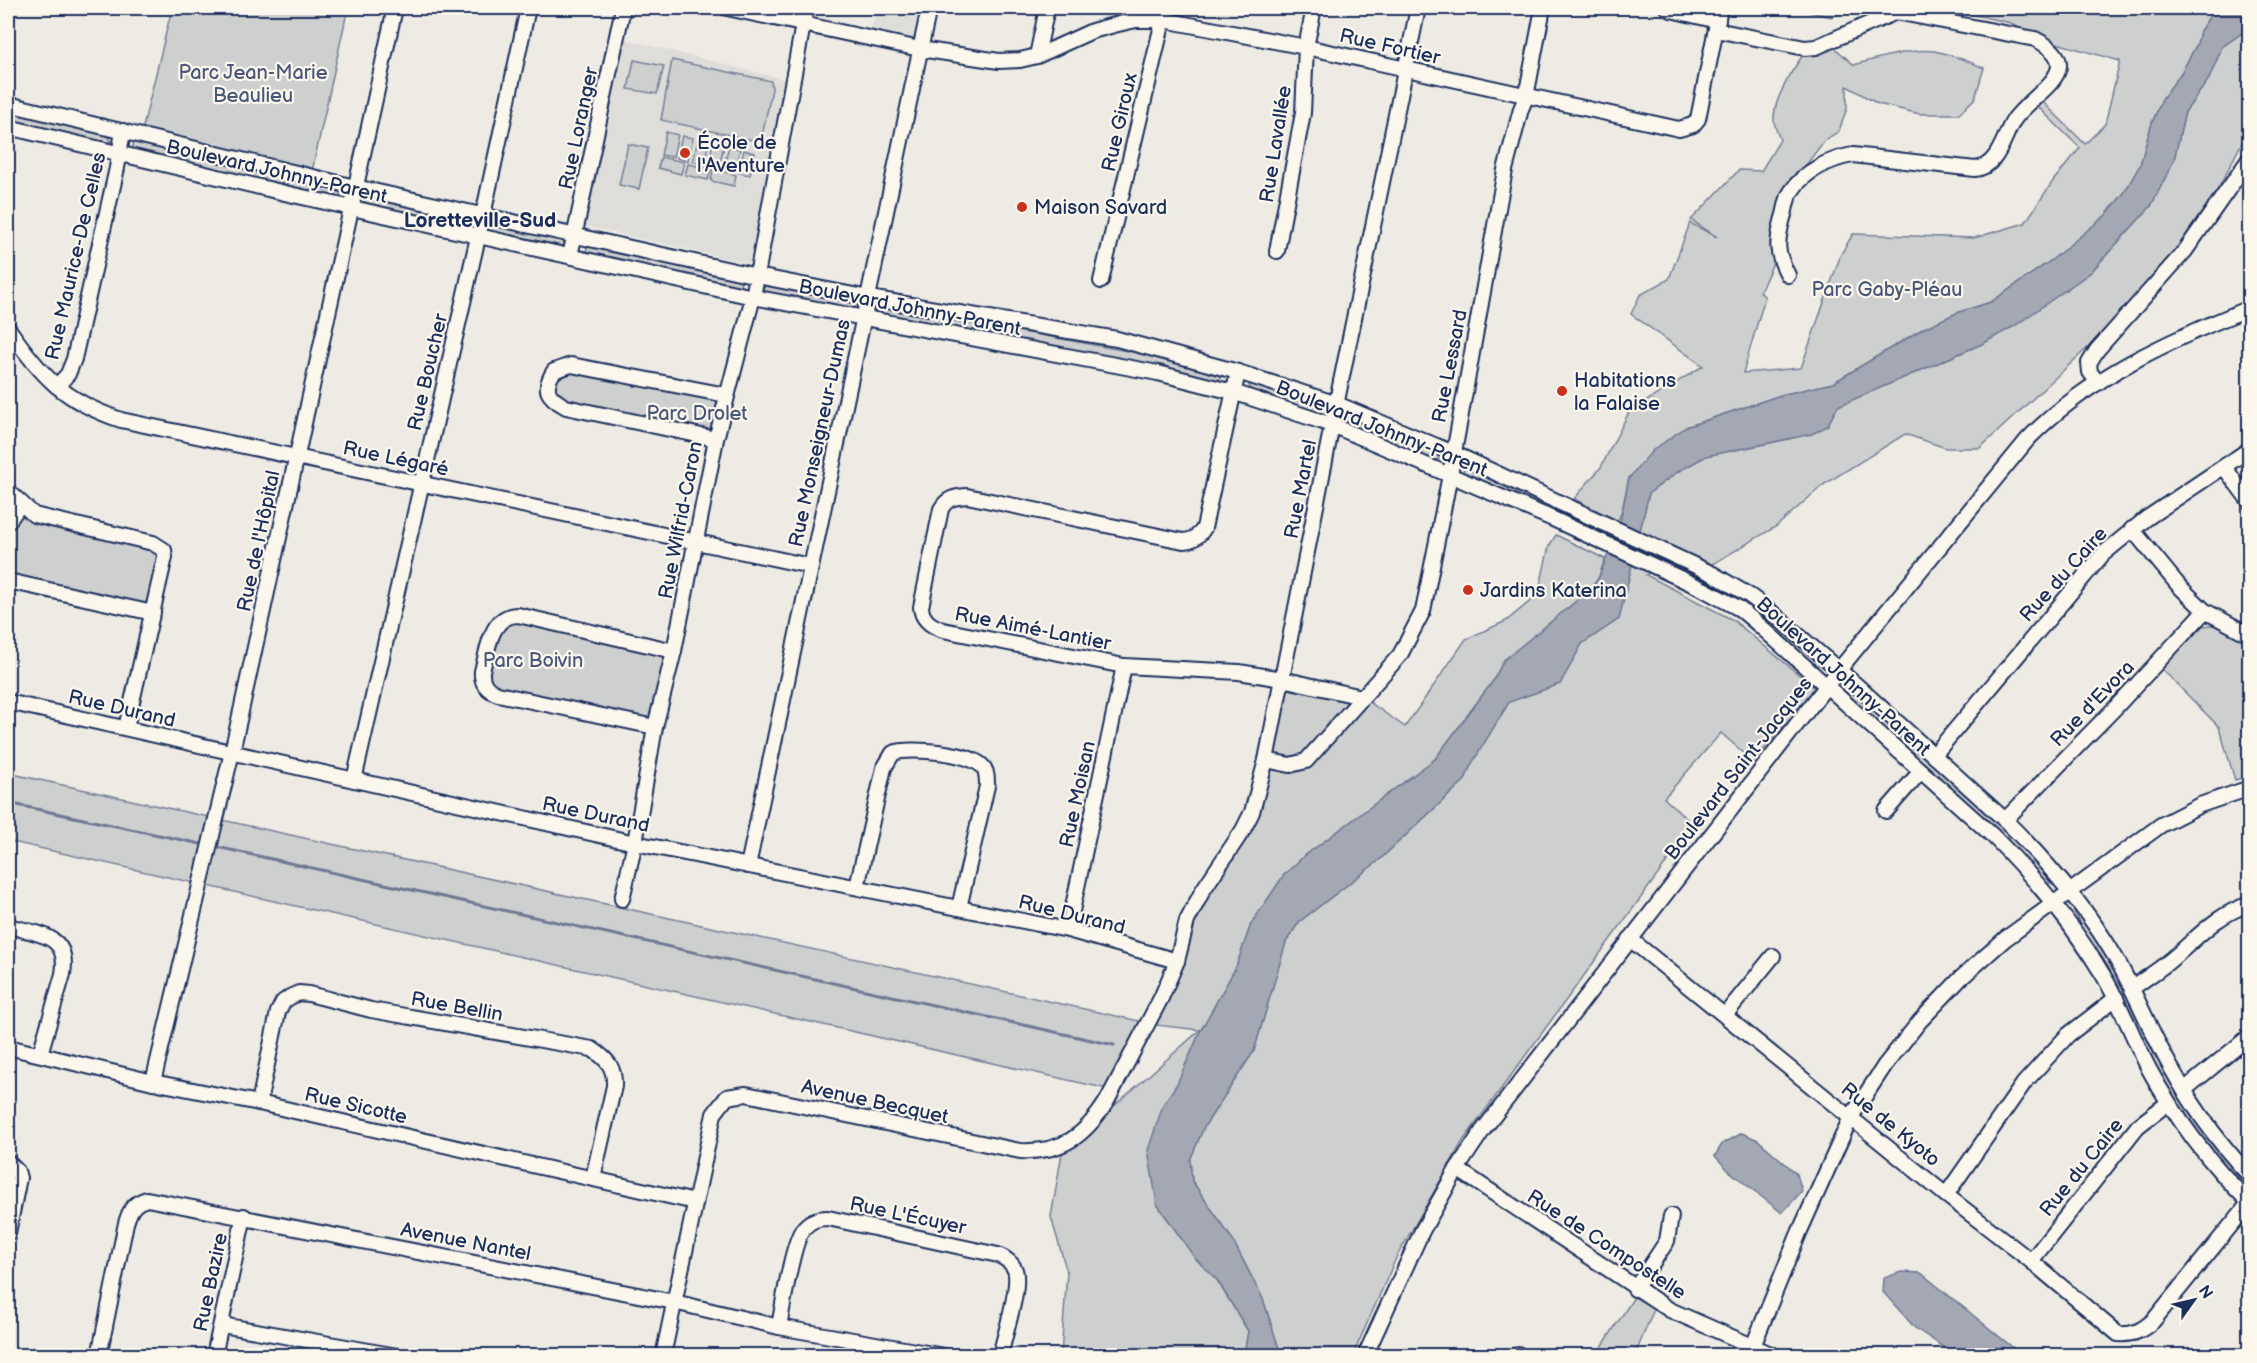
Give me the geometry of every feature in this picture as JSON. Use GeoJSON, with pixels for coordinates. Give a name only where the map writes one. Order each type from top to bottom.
{"type":"FeatureCollection","features":[{"type":"Feature","properties":{"kind":"street","name":"Rue de l'Hôpital"},"geometry":{"type":"LineString","coordinates":[[153,1082],[232,752],[395,8]]}},
{"type":"Feature","properties":{"kind":"street","name":"Rue Boucher"},"geometry":{"type":"LineString","coordinates":[[354,780],[528,8]]}},
{"type":"Feature","properties":{"kind":"street","name":"Rue Loranger"},"geometry":{"type":"LineString","coordinates":[[570,256],[623,8]]}},
{"type":"Feature","properties":{"kind":"street","name":"Rue Fortier"},"geometry":{"type":"LineString","coordinates":[[727,8],[920,49],[999,61],[1037,56],[1103,28],[1165,14],[1405,70],[1679,129],[1693,125],[1698,119],[1718,19]]}},
{"type":"Feature","properties":{"kind":"street","name":"Rue Wilfrid-Caron"},"geometry":{"type":"LineString","coordinates":[[622,899],[716,439],[753,297],[806,8]]}},
{"type":"Feature","properties":{"kind":"street","name":"Rue Monseigneur-Dumas"},"geometry":{"type":"LineString","coordinates":[[748,866],[929,8]]}},
{"type":"Feature","properties":{"kind":"street"},"geometry":{"type":"LineString","coordinates":[[1037,56],[1047,8]]}},
{"type":"Feature","properties":{"kind":"street","name":"Rue Lavallée"},"geometry":{"type":"LineString","coordinates":[[1277,251],[1304,112],[1306,47],[1314,8]]}},
{"type":"Feature","properties":{"kind":"street","name":"Rue Martel"},"geometry":{"type":"LineString","coordinates":[[1177,961],[1187,921],[1203,890],[1244,830],[1252,812],[1266,760],[1418,8]]}},
{"type":"Feature","properties":{"kind":"street","name":"Rue Lessard"},"geometry":{"type":"LineString","coordinates":[[1266,760],[1290,765],[1306,761],[1400,654],[1423,611],[1505,170],[1526,97],[1543,8]]}},
{"type":"Feature","properties":{"kind":"street"},"geometry":{"type":"LineString","coordinates":[[1668,8],[1718,19],[1805,48],[1816,47],[1896,12],[2035,39],[2052,51],[2058,61],[2058,72],[2053,82],[2016,117],[1996,156],[1984,168],[1853,156],[1839,158],[1825,164],[1801,180],[1790,193],[1779,231],[1778,257],[1788,275]]}},
{"type":"Feature","properties":{"kind":"street","name":"Rue Giroux"},"geometry":{"type":"LineString","coordinates":[[1101,281],[1165,14]]}},
{"type":"Feature","properties":{"kind":"street","name":"Boulevard Johnny-Parent"},"geometry":{"type":"LineString","coordinates":[[8,104],[355,187],[757,276],[869,298],[1116,339],[1238,372],[1337,404],[1453,453],[1713,574],[1769,610],[2006,820],[2040,855],[2096,926],[2133,988],[2161,1049],[2184,1090],[2213,1134],[2250,1176]]}},
{"type":"Feature","properties":{"kind":"street","name":"Boulevard Johnny-Parent"},"geometry":{"type":"LineString","coordinates":[[8,127],[351,208],[753,297],[1158,373],[1233,392],[1332,425],[1553,519],[1703,589],[1740,609],[1827,686],[1993,836],[2055,903],[2116,998],[2148,1067],[2168,1103],[2217,1170],[2249,1203]]}},
{"type":"Feature","properties":{"kind":"street","name":"Rue Maurice-De Celles"},"geometry":{"type":"LineString","coordinates":[[57,386],[68,374],[74,359],[123,131]]}},
{"type":"Feature","properties":{"kind":"street"},"geometry":{"type":"LineString","coordinates":[[2098,383],[2090,372],[2089,363],[2093,356],[2185,251],[2250,158]]}},
{"type":"Feature","properties":{"kind":"street","name":"Boulevard Saint-Jacques"},"geometry":{"type":"LineString","coordinates":[[1365,1356],[1422,1231],[1457,1169],[1489,1122],[1838,671],[2028,439],[2058,410],[2098,383],[2158,348],[2250,308]]}},
{"type":"Feature","properties":{"kind":"street","name":"Rue Légaré"},"geometry":{"type":"LineString","coordinates":[[8,328],[41,372],[74,401],[96,412],[121,420],[810,566]]}},
{"type":"Feature","properties":{"kind":"street"},"geometry":{"type":"LineString","coordinates":[[716,439],[566,407],[552,398],[548,391],[548,384],[554,371],[571,365],[726,395]]}},
{"type":"Feature","properties":{"kind":"street","name":"Rue Aimé-Lantier"},"geometry":{"type":"LineString","coordinates":[[1238,372],[1204,528],[1193,539],[1183,541],[967,496],[950,498],[941,509],[921,614],[927,622],[943,630],[1124,666],[1239,672],[1362,697]]}},
{"type":"Feature","properties":{"kind":"street","name":"Rue du Caire"},"geometry":{"type":"LineString","coordinates":[[1934,755],[2103,554],[2132,529],[2250,449]]}},
{"type":"Feature","properties":{"kind":"street"},"geometry":{"type":"LineString","coordinates":[[2224,467],[2250,502]]}},
{"type":"Feature","properties":{"kind":"street"},"geometry":{"type":"LineString","coordinates":[[8,491],[34,514],[160,546],[164,550],[165,557],[126,728]]}},
{"type":"Feature","properties":{"kind":"street"},"geometry":{"type":"LineString","coordinates":[[8,522],[21,503]]}},
{"type":"Feature","properties":{"kind":"street"},"geometry":{"type":"LineString","coordinates":[[2132,529],[2179,586],[2205,611],[2250,635]]}},
{"type":"Feature","properties":{"kind":"street"},"geometry":{"type":"LineString","coordinates":[[8,581],[153,613]]}},
{"type":"Feature","properties":{"kind":"street","name":"Rue d'Evora"},"geometry":{"type":"LineString","coordinates":[[2006,820],[2205,611]]}},
{"type":"Feature","properties":{"kind":"street"},"geometry":{"type":"LineString","coordinates":[[656,727],[498,694],[490,691],[485,685],[482,671],[494,628],[503,618],[510,615],[674,651]]}},
{"type":"Feature","properties":{"kind":"street","name":"Rue Moisan"},"geometry":{"type":"LineString","coordinates":[[1068,930],[1124,666]]}},
{"type":"Feature","properties":{"kind":"street","name":"Rue Durand"},"geometry":{"type":"LineString","coordinates":[[8,702],[635,843],[1068,930],[1177,961]]}},
{"type":"Feature","properties":{"kind":"street"},"geometry":{"type":"LineString","coordinates":[[857,887],[884,768],[893,753],[910,749],[968,758],[984,768],[987,786],[959,908]]}},
{"type":"Feature","properties":{"kind":"street"},"geometry":{"type":"LineString","coordinates":[[1886,812],[1921,771]]}},
{"type":"Feature","properties":{"kind":"street"},"geometry":{"type":"LineString","coordinates":[[1751,1351],[1799,1233],[1851,1117],[1885,1065],[1920,1022],[1960,978],[2005,939],[2161,825],[2193,808],[2250,788]]}},
{"type":"Feature","properties":{"kind":"street"},"geometry":{"type":"LineString","coordinates":[[2133,988],[2214,922],[2228,912],[2250,904]]}},
{"type":"Feature","properties":{"kind":"street"},"geometry":{"type":"LineString","coordinates":[[8,926],[50,938],[56,941],[63,951],[65,961],[63,974],[40,1054]]}},
{"type":"Feature","properties":{"kind":"street","name":"Rue de Kyoto"},"geometry":{"type":"LineString","coordinates":[[1630,939],[2031,1261],[2118,1334],[2129,1335],[2140,1332],[2153,1321],[2249,1203]]}},
{"type":"Feature","properties":{"kind":"street"},"geometry":{"type":"LineString","coordinates":[[1725,1015],[1773,956]]}},
{"type":"Feature","properties":{"kind":"street","name":"Avenue Becquet"},"geometry":{"type":"LineString","coordinates":[[663,1356],[714,1114],[727,1097],[746,1094],[1020,1152],[1041,1152],[1061,1146],[1081,1132],[1100,1113],[1148,1023],[1177,961]]}},
{"type":"Feature","properties":{"kind":"street","name":"Rue Bellin"},"geometry":{"type":"LineString","coordinates":[[259,1103],[278,1012],[283,1002],[299,993],[371,1010],[592,1049],[611,1066],[615,1075],[593,1178]]}},
{"type":"Feature","properties":{"kind":"street"},"geometry":{"type":"LineString","coordinates":[[1946,1195],[2024,1083],[2068,1035],[2116,998]]}},
{"type":"Feature","properties":{"kind":"street"},"geometry":{"type":"LineString","coordinates":[[2184,1090],[2250,1036]]}},
{"type":"Feature","properties":{"kind":"street","name":"Rue Sicotte"},"geometry":{"type":"LineString","coordinates":[[8,1047],[153,1082],[259,1103],[695,1202]]}},
{"type":"Feature","properties":{"kind":"street","name":"Rue du Caire"},"geometry":{"type":"LineString","coordinates":[[2031,1261],[2138,1126],[2168,1103]]}},
{"type":"Feature","properties":{"kind":"street"},"geometry":{"type":"LineString","coordinates":[[8,1162],[20,1178],[8,1233]]}},
{"type":"Feature","properties":{"kind":"street","name":"Rue de Compostelle"},"geometry":{"type":"LineString","coordinates":[[1457,1169],[1635,1289],[1670,1310],[1751,1351],[1775,1356]]}},
{"type":"Feature","properties":{"kind":"street","name":"Avenue Nantel"},"geometry":{"type":"LineString","coordinates":[[99,1356],[126,1223],[131,1209],[138,1202],[147,1199],[244,1216],[674,1302],[779,1327],[944,1356]]}},
{"type":"Feature","properties":{"kind":"street","name":"Rue Bazire"},"geometry":{"type":"LineString","coordinates":[[214,1356],[244,1216]]}},
{"type":"Feature","properties":{"kind":"street"},"geometry":{"type":"LineString","coordinates":[[1635,1289],[1667,1241],[1671,1216]]}},
{"type":"Feature","properties":{"kind":"street","name":"Rue L'Écuyer"},"geometry":{"type":"LineString","coordinates":[[779,1327],[797,1239],[809,1223],[818,1218],[828,1218],[998,1255],[1006,1259],[1012,1265],[1017,1281],[1000,1356]]}},
{"type":"Feature","properties":{"kind":"street"},"geometry":{"type":"LineString","coordinates":[[222,1325],[397,1356]]}},
{"type":"Feature","properties":{"kind":"shaded area"},"geometry":{"type":"Polygon","coordinates":[[[876,8],[929,8],[920,49],[869,38],[876,8]]]}},
{"type":"Feature","properties":{"kind":"shaded area"},"geometry":{"type":"Polygon","coordinates":[[[2215,8],[2249,8],[2249,28],[2222,47],[2209,79],[2185,112],[2174,160],[2151,206],[2091,272],[2016,325],[1984,343],[1838,406],[1827,426],[1812,434],[1706,456],[1679,471],[1649,493],[1619,619],[1582,644],[1560,684],[1509,702],[1471,765],[1465,780],[1377,862],[1299,922],[1286,942],[1254,1051],[1204,1127],[1190,1160],[1192,1181],[1232,1239],[1263,1299],[1281,1355],[1244,1355],[1248,1331],[1217,1280],[1195,1258],[1157,1204],[1148,1150],[1163,1105],[1177,1084],[1201,1030],[1236,967],[1251,924],[1284,875],[1303,857],[1435,759],[1493,681],[1504,660],[1585,594],[1598,579],[1619,527],[1629,478],[1653,450],[1686,427],[1781,395],[1833,383],[1924,328],[1959,312],[1991,302],[2053,259],[2106,215],[2124,193],[2140,165],[2152,123],[2162,99],[2181,73],[2197,44],[2200,31],[2215,8]]]}},
{"type":"Feature","properties":{"kind":"shaded area","name":"École de l'Aventure"},"geometry":{"type":"Polygon","coordinates":[[[620,38],[787,80],[751,264],[581,225],[620,38]]]}},
{"type":"Feature","properties":{"kind":"shaded area"},"geometry":{"type":"Polygon","coordinates":[[[1742,1133],[1758,1140],[1797,1174],[1802,1191],[1782,1213],[1728,1170],[1715,1156],[1722,1144],[1742,1133]]]}},
{"type":"Feature","properties":{"kind":"shaded area"},"geometry":{"type":"Polygon","coordinates":[[[1901,1272],[1921,1273],[2022,1355],[1955,1355],[1915,1328],[1883,1292],[1884,1278],[1901,1272]]]}},
{"type":"Feature","properties":{"kind":"green space","name":"Parc Jean-Marie Beaulieu"},"geometry":{"type":"Polygon","coordinates":[[[172,8],[348,8],[311,176],[141,135],[172,8]]]}},
{"type":"Feature","properties":{"kind":"green space"},"geometry":{"type":"Polygon","coordinates":[[[1812,8],[1851,8],[1832,17],[1809,12],[1812,8]]]}},
{"type":"Feature","properties":{"kind":"green space","name":"Parc Gaby-Pléau"},"geometry":{"type":"Polygon","coordinates":[[[1946,8],[2215,8],[2200,31],[2197,44],[2181,73],[2162,99],[2152,123],[2140,165],[2124,193],[2106,215],[2053,259],[1991,302],[1959,312],[1924,328],[1833,383],[1781,395],[1686,427],[1629,478],[1618,521],[1574,499],[1601,467],[1629,412],[1703,366],[1631,314],[1640,295],[1669,279],[1690,223],[1717,237],[1691,220],[1739,170],[1761,171],[1780,140],[1774,120],[1778,100],[1790,74],[1805,52],[1835,48],[1854,65],[1883,57],[1926,50],[1953,56],[1984,68],[1975,98],[1959,114],[1920,114],[1878,104],[1847,86],[1847,108],[1839,131],[1824,141],[1791,185],[1777,254],[1760,292],[1765,297],[1743,373],[1801,368],[1841,254],[1853,234],[1974,238],[2025,223],[2053,181],[2080,148],[2032,101],[2037,96],[2085,144],[2105,124],[2120,61],[2032,36],[2011,23],[1966,13],[1961,15],[1946,8]]]}},
{"type":"Feature","properties":{"kind":"green space"},"geometry":{"type":"Polygon","coordinates":[[[2249,28],[2249,129],[2218,189],[2168,261],[2111,326],[1980,448],[1946,448],[1905,434],[1823,485],[1777,526],[1706,568],[1677,554],[1646,575],[1733,620],[1815,688],[1754,762],[1721,733],[1664,798],[1694,825],[1463,1141],[1396,1258],[1353,1355],[1281,1355],[1263,1299],[1232,1239],[1192,1181],[1190,1160],[1204,1127],[1254,1051],[1286,942],[1299,922],[1377,862],[1465,780],[1470,765],[1509,702],[1560,684],[1582,644],[1619,619],[1649,493],[1679,471],[1706,456],[1789,439],[1827,426],[1838,406],[1984,343],[2091,272],[2151,206],[2174,160],[2185,112],[2209,79],[2222,47],[2249,28]]]}},
{"type":"Feature","properties":{"kind":"green space"},"geometry":{"type":"Polygon","coordinates":[[[634,60],[664,66],[657,94],[628,89],[634,60]]]}},
{"type":"Feature","properties":{"kind":"green space"},"geometry":{"type":"Polygon","coordinates":[[[672,60],[771,81],[772,89],[762,136],[757,141],[661,120],[672,60]]]}},
{"type":"Feature","properties":{"kind":"green space"},"geometry":{"type":"Polygon","coordinates":[[[8,111],[108,135],[111,141],[106,144],[8,120],[8,111]]]}},
{"type":"Feature","properties":{"kind":"green space"},"geometry":{"type":"Polygon","coordinates":[[[666,132],[678,135],[673,157],[661,155],[666,132]]]}},
{"type":"Feature","properties":{"kind":"green space"},"geometry":{"type":"Polygon","coordinates":[[[682,136],[693,138],[688,161],[677,158],[682,136]]]}},
{"type":"Feature","properties":{"kind":"green space"},"geometry":{"type":"Polygon","coordinates":[[[698,139],[709,142],[704,164],[693,162],[698,139]]]}},
{"type":"Feature","properties":{"kind":"green space"},"geometry":{"type":"Polygon","coordinates":[[[134,142],[338,189],[341,196],[337,198],[132,150],[134,142]]]}},
{"type":"Feature","properties":{"kind":"green space"},"geometry":{"type":"Polygon","coordinates":[[[713,143],[724,145],[719,168],[708,165],[713,143]]]}},
{"type":"Feature","properties":{"kind":"green space"},"geometry":{"type":"Polygon","coordinates":[[[628,144],[648,148],[639,189],[619,185],[628,144]]]}},
{"type":"Feature","properties":{"kind":"green space"},"geometry":{"type":"Polygon","coordinates":[[[729,146],[740,149],[735,172],[723,169],[729,146]]]}},
{"type":"Feature","properties":{"kind":"green space"},"geometry":{"type":"Polygon","coordinates":[[[744,150],[755,153],[750,175],[739,173],[744,150]]]}},
{"type":"Feature","properties":{"kind":"green space"},"geometry":{"type":"Polygon","coordinates":[[[661,157],[684,162],[681,174],[658,168],[661,157]]]}},
{"type":"Feature","properties":{"kind":"green space"},"geometry":{"type":"Polygon","coordinates":[[[688,164],[711,169],[708,180],[685,175],[688,164]]]}},
{"type":"Feature","properties":{"kind":"green space"},"geometry":{"type":"Polygon","coordinates":[[[713,169],[736,175],[734,186],[711,181],[713,169]]]}},
{"type":"Feature","properties":{"kind":"green space"},"geometry":{"type":"Polygon","coordinates":[[[370,197],[468,218],[471,222],[467,227],[367,205],[364,201],[370,197]]]}},
{"type":"Feature","properties":{"kind":"green space"},"geometry":{"type":"Polygon","coordinates":[[[494,224],[562,239],[565,243],[560,248],[492,232],[490,227],[494,224]]]}},
{"type":"Feature","properties":{"kind":"green space"},"geometry":{"type":"Polygon","coordinates":[[[588,245],[741,279],[740,287],[585,253],[588,245]]]}},
{"type":"Feature","properties":{"kind":"green space"},"geometry":{"type":"Polygon","coordinates":[[[768,284],[853,301],[856,305],[853,309],[766,293],[763,289],[768,284]]]}},
{"type":"Feature","properties":{"kind":"green space"},"geometry":{"type":"Polygon","coordinates":[[[883,306],[1154,356],[1220,374],[1221,377],[1219,381],[1216,381],[880,314],[877,307],[883,306]]]}},
{"type":"Feature","properties":{"kind":"green space","name":"Parc Drolet"},"geometry":{"type":"Polygon","coordinates":[[[562,367],[726,395],[716,439],[558,403],[551,377],[562,367]]]}},
{"type":"Feature","properties":{"kind":"green space"},"geometry":{"type":"Polygon","coordinates":[[[1251,383],[1324,406],[1326,413],[1321,414],[1252,391],[1249,386],[1251,383]]]}},
{"type":"Feature","properties":{"kind":"green space"},"geometry":{"type":"Polygon","coordinates":[[[1348,415],[1437,453],[1439,459],[1434,461],[1345,423],[1344,418],[1348,415]]]}},
{"type":"Feature","properties":{"kind":"green space"},"geometry":{"type":"Polygon","coordinates":[[[1465,468],[1547,506],[1545,510],[1465,475],[1463,470],[1465,468]]]}},
{"type":"Feature","properties":{"kind":"green space"},"geometry":{"type":"Polygon","coordinates":[[[21,503],[34,515],[160,546],[153,613],[8,581],[8,522],[21,503]]]}},
{"type":"Feature","properties":{"kind":"green space"},"geometry":{"type":"Polygon","coordinates":[[[1556,535],[1605,559],[1598,579],[1585,594],[1504,660],[1493,681],[1435,759],[1303,857],[1284,875],[1251,924],[1236,967],[1201,1030],[1177,1084],[1163,1105],[1157,1204],[1195,1258],[1217,1280],[1248,1331],[1244,1355],[1061,1355],[1067,1272],[1051,1217],[1063,1147],[1090,1133],[1113,1107],[1200,1030],[1148,1024],[1112,1090],[8,841],[8,773],[1148,1023],[1187,921],[1243,830],[1282,679],[1362,697],[1405,727],[1466,639],[1506,621],[1538,595],[1549,546],[1556,535]]]}},
{"type":"Feature","properties":{"kind":"green space"},"geometry":{"type":"Polygon","coordinates":[[[1700,577],[1728,590],[1760,610],[1819,664],[1816,667],[1768,624],[1699,581],[1700,577]]]}},
{"type":"Feature","properties":{"kind":"green space","name":"Parc Boivin"},"geometry":{"type":"Polygon","coordinates":[[[503,618],[674,651],[655,727],[498,694],[482,671],[503,618]]]}},
{"type":"Feature","properties":{"kind":"green space"},"geometry":{"type":"Polygon","coordinates":[[[2214,625],[2249,643],[2249,696],[2245,710],[2249,729],[2249,776],[2235,780],[2219,727],[2162,669],[2201,626],[2214,625]]]}},
{"type":"Feature","properties":{"kind":"green space"},"geometry":{"type":"Polygon","coordinates":[[[1849,689],[1997,820],[2031,855],[2050,883],[2047,885],[1845,693],[1849,689]]]}},
{"type":"Feature","properties":{"kind":"green space"},"geometry":{"type":"Polygon","coordinates":[[[2076,909],[2112,963],[2199,1124],[2242,1182],[2239,1185],[2201,1140],[2179,1108],[2150,1057],[2123,998],[2073,910],[2076,909]]]}},
{"type":"Feature","properties":{"kind":"green space"},"geometry":{"type":"Polygon","coordinates":[[[1634,1297],[1651,1306],[1657,1302],[1635,1355],[1596,1356],[1634,1297]]]}},
{"type":"Feature","properties":{"kind":"waterway"},"geometry":{"type":"LineString","coordinates":[[8,803],[201,844]]}},
{"type":"Feature","properties":{"kind":"waterway"},"geometry":{"type":"LineString","coordinates":[[217,847],[1114,1045]]}},
{"type":"Feature","properties":{"kind":"place","name":"École de l'Aventure"},"geometry":{"type":"Point","coordinates":[685,153]}},
{"type":"Feature","properties":{"kind":"place","name":"Maison Savard"},"geometry":{"type":"Point","coordinates":[1022,207]}},
{"type":"Feature","properties":{"kind":"place","name":"Habitations la Falaise"},"geometry":{"type":"Point","coordinates":[1562,391]}},
{"type":"Feature","properties":{"kind":"place","name":"Jardins Katerina"},"geometry":{"type":"Point","coordinates":[1468,590]}},
{"type":"Feature","properties":{"kind":"district","name":"Loretteville-Sud"},"geometry":{"type":"Point","coordinates":[480,220]}}]}
